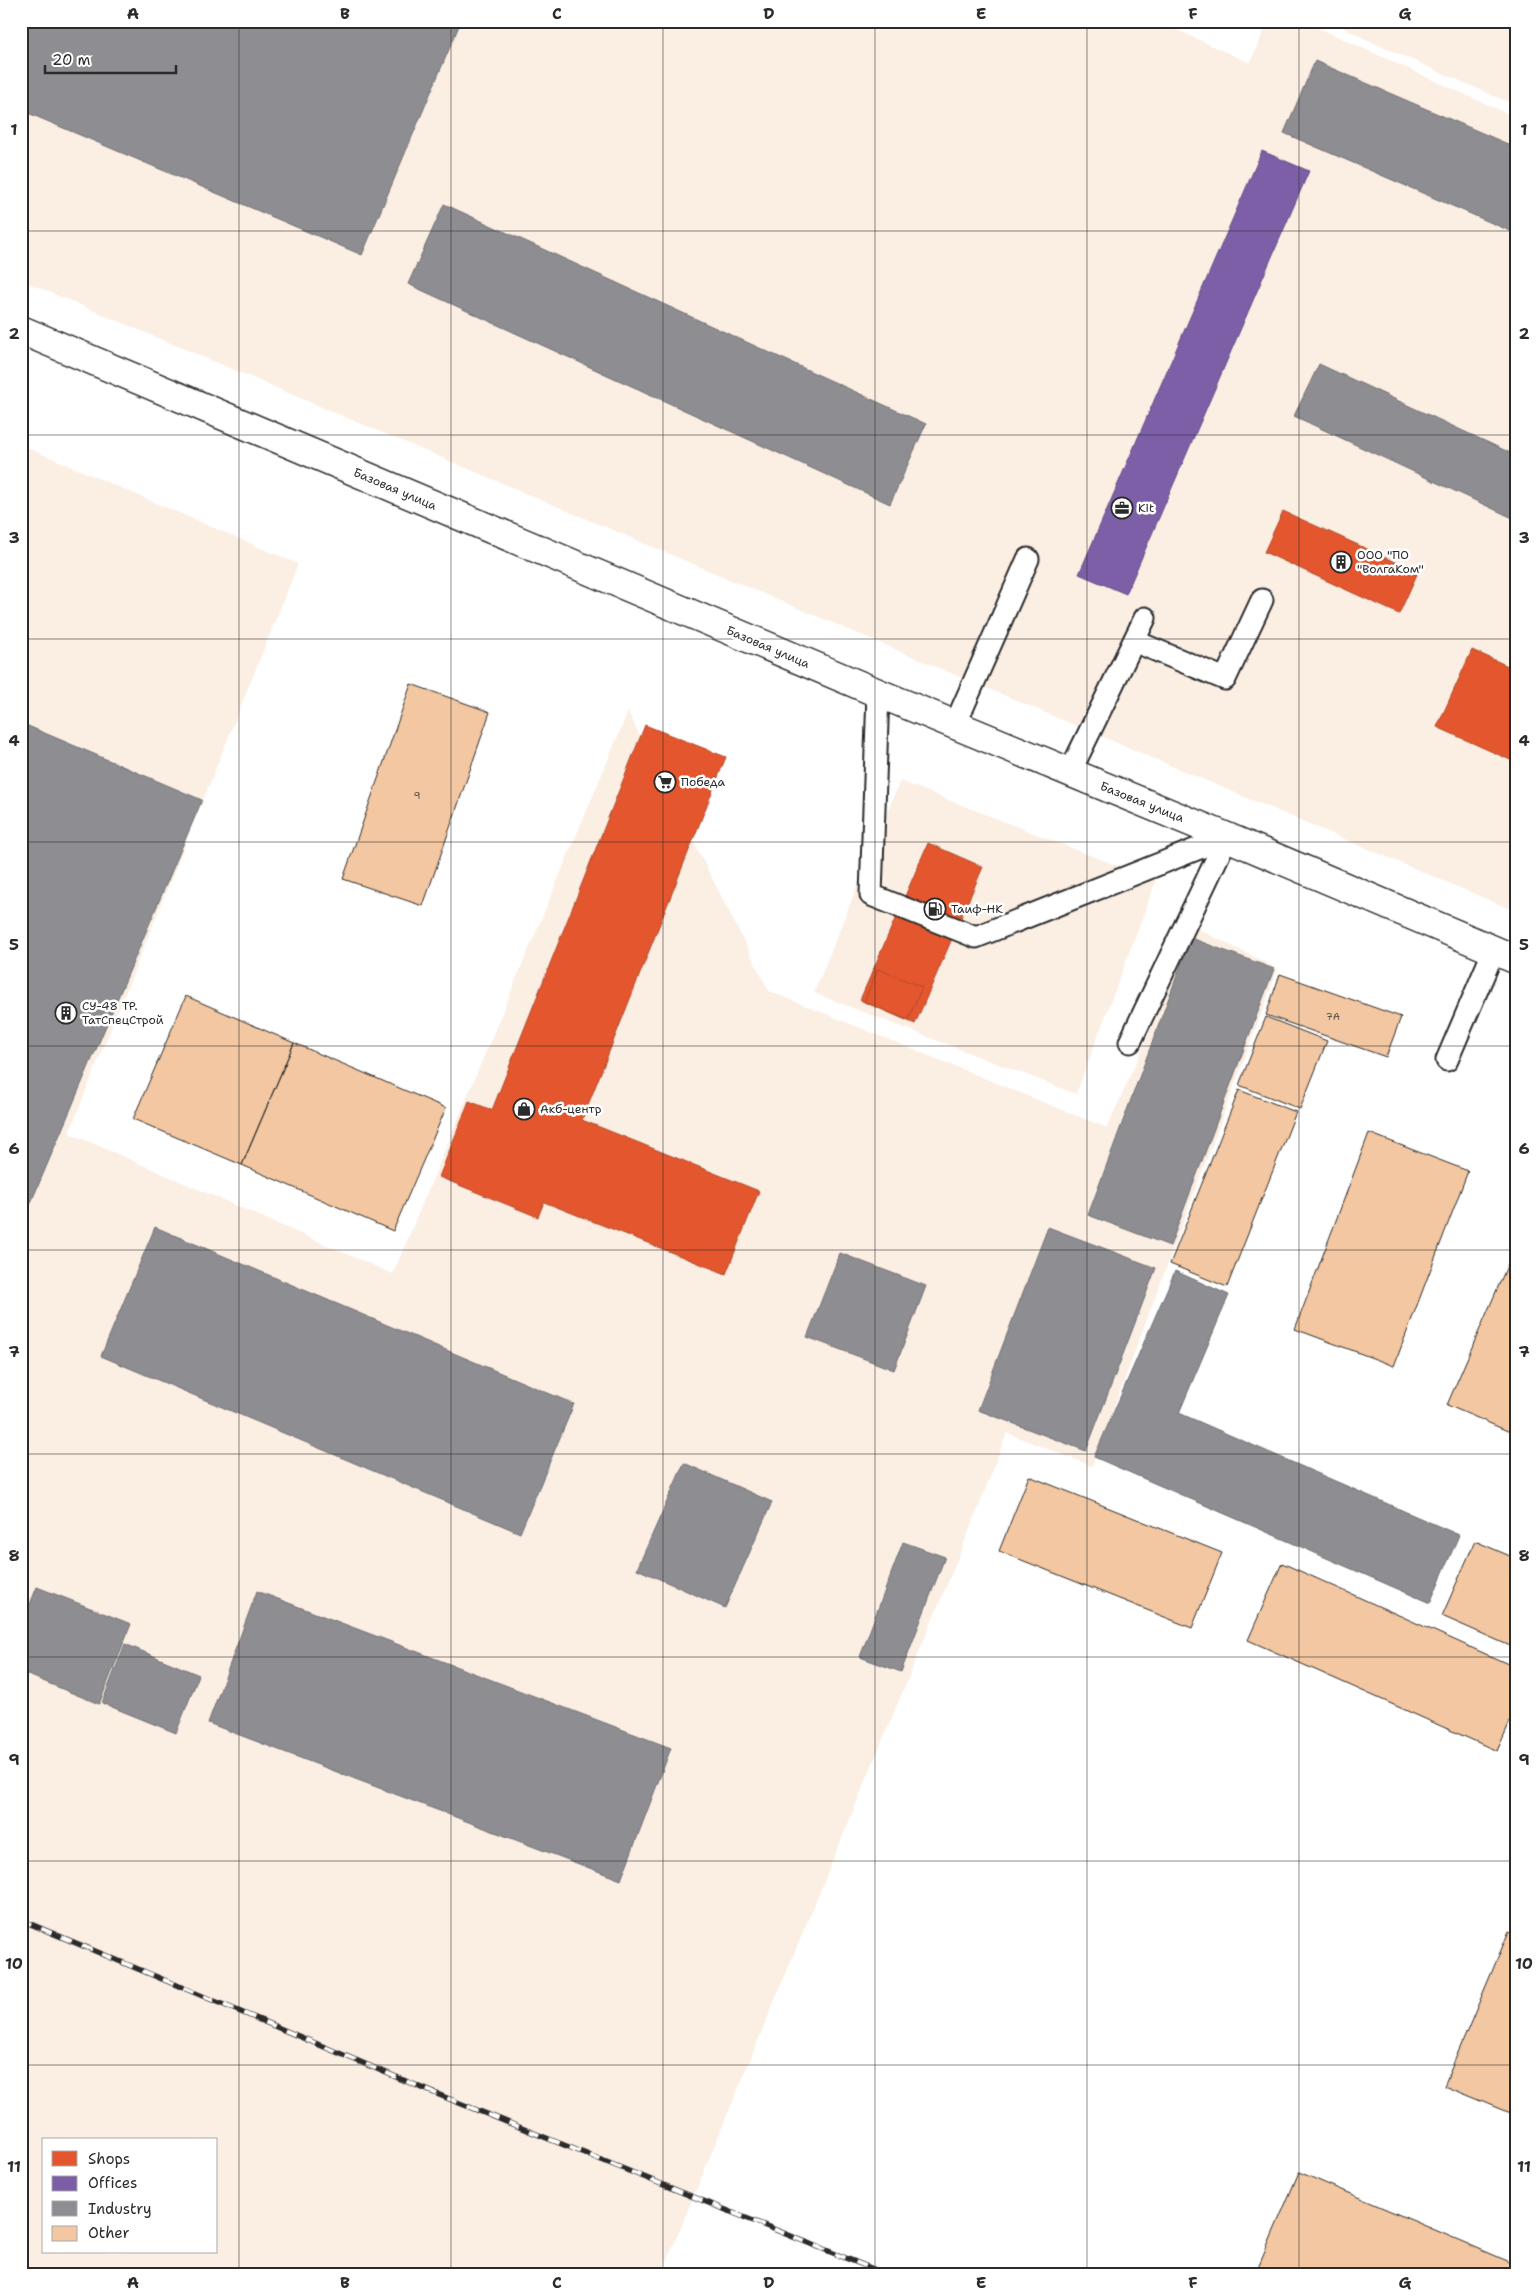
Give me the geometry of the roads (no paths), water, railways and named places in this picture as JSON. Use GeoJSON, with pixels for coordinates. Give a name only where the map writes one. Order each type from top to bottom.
{"type":"FeatureCollection","features":[{"type":"Feature","properties":{"kind":"street","name":"Базовая улица"},"geometry":{"type":"LineString","coordinates":[[21,330],[878,693],[1227,837],[1505,955]]}},
{"type":"Feature","properties":{"kind":"lane"},"geometry":{"type":"LineString","coordinates":[[955,725],[1028,559]]}},
{"type":"Feature","properties":{"kind":"lane"},"geometry":{"type":"LineString","coordinates":[[1134,641],[1225,679],[1262,600]]}},
{"type":"Feature","properties":{"kind":"lane"},"geometry":{"type":"LineString","coordinates":[[1070,772],[1145,618]]}},
{"type":"Feature","properties":{"kind":"lane"},"geometry":{"type":"LineString","coordinates":[[878,693],[871,895],[976,937],[1227,837]]}},
{"type":"Feature","properties":{"kind":"lane"},"geometry":{"type":"LineString","coordinates":[[1130,1042],[1227,837]]}},
{"type":"Feature","properties":{"kind":"lane"},"geometry":{"type":"LineString","coordinates":[[1447,1060],[1505,955]]}},
{"type":"Feature","properties":{"kind":"railway"},"geometry":{"type":"LineString","coordinates":[[21,1920],[432,2092],[888,2275]]}},
{"type":"Feature","properties":{"kind":"place","name":"Kit"},"geometry":{"type":"Point","coordinates":[1122,508]}},
{"type":"Feature","properties":{"kind":"place","name":"ООО \"ПО \"ВолгаКом\""},"geometry":{"type":"Point","coordinates":[1341,562]}},
{"type":"Feature","properties":{"kind":"place","name":"Победа"},"geometry":{"type":"Point","coordinates":[665,782]}},
{"type":"Feature","properties":{"kind":"place","name":"Таиф-НК"},"geometry":{"type":"Point","coordinates":[935,909]}},
{"type":"Feature","properties":{"kind":"place","name":"СУ-48 ТР. ТатСпецСтрой"},"geometry":{"type":"Point","coordinates":[66,1013]}},
{"type":"Feature","properties":{"kind":"place","name":"Акб-центр"},"geometry":{"type":"Point","coordinates":[524,1109]}}]}
